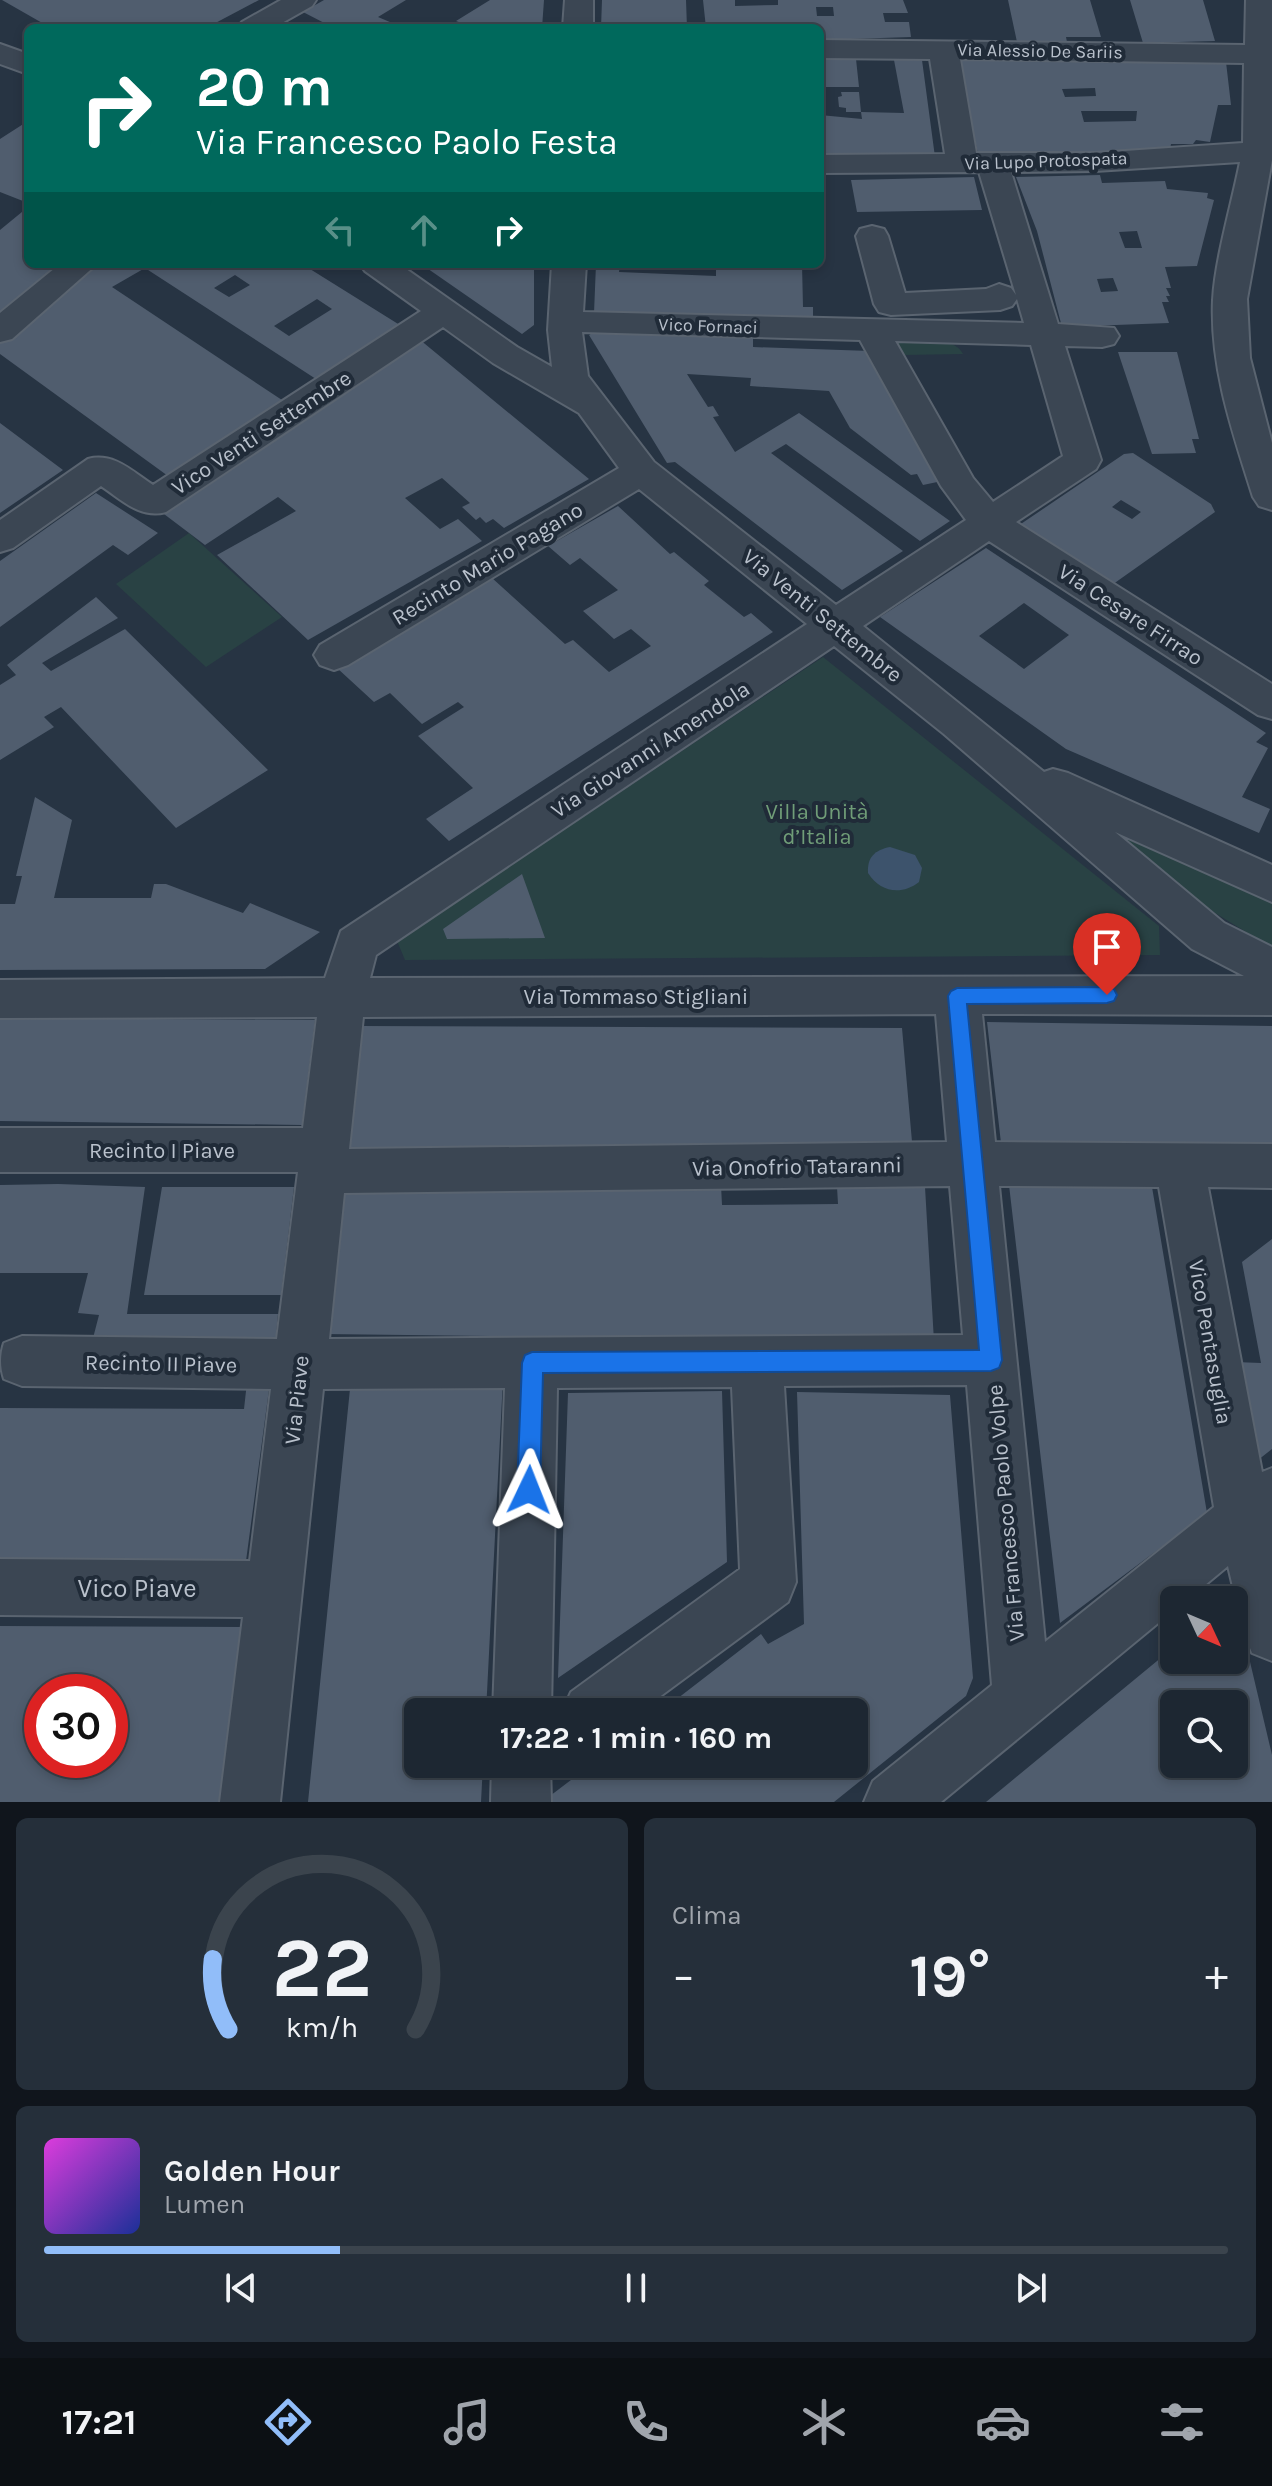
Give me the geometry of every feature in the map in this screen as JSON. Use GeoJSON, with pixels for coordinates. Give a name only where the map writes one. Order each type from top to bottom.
{"type":"FeatureCollection","features":[{"type":"Feature","properties":{"kind":"street"},"geometry":{"type":"LineString","coordinates":[[267,24],[302,0]]}},
{"type":"Feature","properties":{"kind":"street"},"geometry":{"type":"LineString","coordinates":[[578,24],[579,0]]}},
{"type":"Feature","properties":{"kind":"street"},"geometry":{"type":"LineString","coordinates":[[1260,0],[1260,54],[1267,146],[1230,299],[1233,358],[1246,420],[1272,497]]}},
{"type":"Feature","properties":{"kind":"street","name":"Via Alessio De Sariis"},"geometry":{"type":"LineString","coordinates":[[824,49],[1260,54]]}},
{"type":"Feature","properties":{"kind":"street"},"geometry":{"type":"LineString","coordinates":[[943,49],[977,164],[1047,335]]}},
{"type":"Feature","properties":{"kind":"street"},"geometry":{"type":"LineString","coordinates":[[0,53],[24,63]]}},
{"type":"Feature","properties":{"kind":"street","name":"Via Lupo Protospata"},"geometry":{"type":"LineString","coordinates":[[824,164],[1095,162],[1267,146]]}},
{"type":"Feature","properties":{"kind":"street"},"geometry":{"type":"LineString","coordinates":[[872,236],[891,304],[903,318],[966,344],[1047,335],[1102,336]]}},
{"type":"Feature","properties":{"kind":"street"},"geometry":{"type":"LineString","coordinates":[[0,331],[75,268]]}},
{"type":"Feature","properties":{"kind":"street"},"geometry":{"type":"LineString","coordinates":[[383,268],[505,355],[595,407]]}},
{"type":"Feature","properties":{"kind":"street","name":"Via Venti Settembre"},"geometry":{"type":"LineString","coordinates":[[569,277],[565,330],[571,378],[641,471],[838,626],[1208,936],[1272,969]]}},
{"type":"Feature","properties":{"kind":"street"},"geometry":{"type":"LineString","coordinates":[[903,318],[950,301],[1000,299],[999,295]]}},
{"type":"Feature","properties":{"kind":"street"},"geometry":{"type":"LineString","coordinates":[[950,301],[966,344]]}},
{"type":"Feature","properties":{"kind":"street","name":"Vico Venti Settembre"},"geometry":{"type":"LineString","coordinates":[[0,539],[101,468],[153,503],[444,311]]}},
{"type":"Feature","properties":{"kind":"street","name":"Vico Fornaci"},"geometry":{"type":"LineString","coordinates":[[587,322],[871,330],[903,318]]}},
{"type":"Feature","properties":{"kind":"street","name":"Via Cesare Firrao"},"geometry":{"type":"LineString","coordinates":[[871,330],[959,486],[991,524],[1272,704]]}},
{"type":"Feature","properties":{"kind":"street","name":"Via Giovanni Amendola"},"geometry":{"type":"LineString","coordinates":[[342,998],[357,944],[1083,460],[1047,335]]}},
{"type":"Feature","properties":{"kind":"street","name":"Recinto Mario Pagano"},"geometry":{"type":"LineString","coordinates":[[334,655],[641,471]]}},
{"type":"Feature","properties":{"kind":"street","name":"Via Venti Settembre"},"geometry":{"type":"LineString","coordinates":[[1003,762],[1272,884]]}},
{"type":"Feature","properties":{"kind":"street","name":"Via Francesco Paolo Volpe"},"geometry":{"type":"LineString","coordinates":[[957,996],[1022,1696]]}},
{"type":"Feature","properties":{"kind":"street","name":"Via Tommaso Stigliani"},"geometry":{"type":"LineString","coordinates":[[0,999],[1272,996]]}},
{"type":"Feature","properties":{"kind":"street","name":"Via Piave"},"geometry":{"type":"LineString","coordinates":[[250,1802],[342,998]]}},
{"type":"Feature","properties":{"kind":"street","name":"Recinto I Piave"},"geometry":{"type":"LineString","coordinates":[[0,1150],[323,1160]]}},
{"type":"Feature","properties":{"kind":"street","name":"Via Onofrio Tataranni"},"geometry":{"type":"LineString","coordinates":[[323,1160],[1272,1166]]}},
{"type":"Feature","properties":{"kind":"street","name":"Vico Pentasuglia"},"geometry":{"type":"LineString","coordinates":[[1179,1165],[1258,1507],[1272,1633]]}},
{"type":"Feature","properties":{"kind":"street","name":"Recinto II Piave"},"geometry":{"type":"LineString","coordinates":[[22,1361],[300,1364],[991,1360]]}},
{"type":"Feature","properties":{"kind":"street"},"geometry":{"type":"LineString","coordinates":[[610,1698],[768,1582],[757,1362]]}},
{"type":"Feature","properties":{"kind":"street"},"geometry":{"type":"LineString","coordinates":[[522,1698],[532,1363]]}},
{"type":"Feature","properties":{"kind":"street"},"geometry":{"type":"LineString","coordinates":[[894,1802],[1258,1507]]}},
{"type":"Feature","properties":{"kind":"street","name":"Vico Piave"},"geometry":{"type":"LineString","coordinates":[[0,1587],[275,1589]]}},
{"type":"Feature","properties":{"kind":"street"},"geometry":{"type":"LineString","coordinates":[[521,1778],[521,1802]]}},
{"type":"Feature","properties":{"kind":"green space"},"geometry":{"type":"Polygon","coordinates":[[[885,340],[939,340],[958,347],[963,354],[904,355],[885,340]]]}},
{"type":"Feature","properties":{"kind":"green space"},"geometry":{"type":"Polygon","coordinates":[[[189,533],[282,617],[206,667],[116,584],[189,533]]]}},
{"type":"Feature","properties":{"kind":"green space","name":"Villa Unità d’Italia"},"geometry":{"type":"Polygon","coordinates":[[[823,657],[1159,926],[1160,955],[405,960],[397,941],[823,657]]]}},
{"type":"Feature","properties":{"kind":"green space"},"geometry":{"type":"Polygon","coordinates":[[[1106,824],[1272,894],[1272,948],[1212,911],[1107,831],[1106,824]]]}},
{"type":"Feature","properties":{"kind":"water"},"geometry":{"type":"Polygon","coordinates":[[[890,847],[915,855],[922,868],[919,882],[905,889],[891,890],[878,884],[868,873],[876,852],[890,847]]]}},
{"type":"Feature","properties":{"kind":"building"},"geometry":{"type":"Polygon","coordinates":[[[2,0],[259,0],[214,24],[44,24],[2,0]]]}},
{"type":"Feature","properties":{"kind":"building"},"geometry":{"type":"Polygon","coordinates":[[[324,0],[406,0],[378,17],[395,24],[326,24],[303,12],[324,0]]]}},
{"type":"Feature","properties":{"kind":"building"},"geometry":{"type":"Polygon","coordinates":[[[490,0],[544,0],[542,24],[464,24],[456,21],[490,0]]]}},
{"type":"Feature","properties":{"kind":"building"},"geometry":{"type":"Polygon","coordinates":[[[602,0],[686,0],[687,24],[601,24],[602,0]]]}},
{"type":"Feature","properties":{"kind":"building"},"geometry":{"type":"Polygon","coordinates":[[[703,0],[735,0],[735,6],[778,5],[778,0],[903,0],[908,13],[883,13],[885,22],[909,22],[911,37],[824,40],[824,24],[706,24],[703,0]],[[816,7],[817,16],[834,16],[833,7],[816,7]]]}},
{"type":"Feature","properties":{"kind":"building"},"geometry":{"type":"Polygon","coordinates":[[[1008,0],[1090,0],[1101,37],[1066,37],[1067,42],[1017,42],[1008,0]]]}},
{"type":"Feature","properties":{"kind":"building"},"geometry":{"type":"Polygon","coordinates":[[[1130,0],[1203,0],[1215,41],[1143,43],[1130,0]]]}},
{"type":"Feature","properties":{"kind":"building"},"geometry":{"type":"Polygon","coordinates":[[[824,59],[856,59],[859,87],[824,87],[824,59]]]}},
{"type":"Feature","properties":{"kind":"building"},"geometry":{"type":"Polygon","coordinates":[[[958,59],[1226,62],[1231,105],[1218,105],[1210,142],[1196,140],[1193,144],[1171,144],[1170,150],[978,154],[958,59]],[[1095,88],[1062,89],[1065,97],[1096,96],[1095,88]],[[1081,111],[1084,122],[1136,121],[1137,111],[1081,111]]]}},
{"type":"Feature","properties":{"kind":"building"},"geometry":{"type":"Polygon","coordinates":[[[894,60],[922,60],[935,157],[824,154],[824,115],[862,119],[861,112],[904,113],[894,60]]]}},
{"type":"Feature","properties":{"kind":"building"},"geometry":{"type":"Polygon","coordinates":[[[841,92],[859,92],[861,112],[846,112],[846,108],[839,107],[841,92]]]}},
{"type":"Feature","properties":{"kind":"building"},"geometry":{"type":"Polygon","coordinates":[[[24,124],[24,201],[0,192],[0,139],[24,124]]]}},
{"type":"Feature","properties":{"kind":"building"},"geometry":{"type":"Polygon","coordinates":[[[1100,175],[1102,183],[1165,181],[1167,189],[1208,193],[1207,198],[1214,200],[1197,266],[1165,267],[1171,288],[1166,288],[1169,302],[1162,302],[1169,323],[1062,327],[1037,231],[1016,177],[1100,175]],[[1137,231],[1119,232],[1125,248],[1142,248],[1137,231]],[[1113,278],[1097,279],[1101,292],[1118,291],[1113,278]]]}},
{"type":"Feature","properties":{"kind":"building"},"geometry":{"type":"Polygon","coordinates":[[[974,177],[982,210],[857,212],[851,180],[974,177]]]}},
{"type":"Feature","properties":{"kind":"building"},"geometry":{"type":"Polygon","coordinates":[[[24,210],[24,268],[64,268],[0,323],[0,230],[24,210]]]}},
{"type":"Feature","properties":{"kind":"building"},"geometry":{"type":"Polygon","coordinates":[[[83,268],[145,268],[112,287],[285,402],[168,476],[0,354],[0,339],[83,268]]]}},
{"type":"Feature","properties":{"kind":"building"},"geometry":{"type":"Polygon","coordinates":[[[145,268],[308,268],[403,327],[319,381],[145,268]],[[235,275],[214,288],[229,297],[250,285],[235,275]],[[317,299],[274,326],[289,336],[332,309],[317,299]]]}},
{"type":"Feature","properties":{"kind":"building"},"geometry":{"type":"Polygon","coordinates":[[[427,268],[534,268],[534,325],[522,334],[427,268]]]}},
{"type":"Feature","properties":{"kind":"building"},"geometry":{"type":"Polygon","coordinates":[[[596,268],[620,268],[619,272],[716,276],[716,268],[802,268],[803,307],[813,307],[813,319],[594,313],[596,268]]]}},
{"type":"Feature","properties":{"kind":"building"},"geometry":{"type":"Polygon","coordinates":[[[600,328],[753,333],[753,347],[870,351],[942,481],[923,485],[917,474],[911,475],[850,428],[829,391],[750,386],[751,378],[687,374],[708,407],[713,406],[719,416],[713,417],[735,452],[799,413],[950,521],[920,541],[786,444],[771,453],[903,551],[842,590],[675,462],[667,463],[589,335],[600,328]]]}},
{"type":"Feature","properties":{"kind":"building"},"geometry":{"type":"Polygon","coordinates":[[[419,339],[589,479],[504,528],[493,519],[486,523],[480,517],[476,520],[462,507],[470,503],[442,478],[405,498],[440,529],[458,519],[482,541],[308,640],[217,555],[296,511],[278,497],[205,545],[160,511],[419,339]]]}},
{"type":"Feature","properties":{"kind":"building"},"geometry":{"type":"Polygon","coordinates":[[[1118,352],[1177,352],[1199,439],[1192,439],[1196,453],[1152,454],[1118,352]]]}},
{"type":"Feature","properties":{"kind":"building"},"geometry":{"type":"Polygon","coordinates":[[[0,423],[63,470],[0,513],[0,423]]]}},
{"type":"Feature","properties":{"kind":"building"},"geometry":{"type":"Polygon","coordinates":[[[1133,453],[1211,504],[1215,512],[1109,587],[1015,528],[1124,454],[1133,453]],[[1121,500],[1112,507],[1132,519],[1141,512],[1121,500]]]}},
{"type":"Feature","properties":{"kind":"building"},"geometry":{"type":"Polygon","coordinates":[[[96,493],[158,533],[128,555],[113,545],[0,627],[0,561],[96,493]]]}},
{"type":"Feature","properties":{"kind":"building"},"geometry":{"type":"Polygon","coordinates":[[[618,506],[670,554],[674,552],[709,581],[704,585],[744,617],[751,613],[773,632],[449,841],[426,819],[473,788],[418,736],[464,707],[458,702],[422,724],[390,693],[374,702],[337,668],[492,578],[565,644],[573,640],[609,672],[651,646],[631,629],[614,639],[583,611],[618,590],[580,558],[570,565],[548,546],[618,506]]]}},
{"type":"Feature","properties":{"kind":"building"},"geometry":{"type":"Polygon","coordinates":[[[986,548],[1266,733],[1256,742],[1268,748],[1242,797],[1270,809],[1259,833],[1066,749],[880,617],[986,548]],[[1024,603],[979,636],[1024,669],[1069,635],[1024,603]]]}},
{"type":"Feature","properties":{"kind":"building"},"geometry":{"type":"Polygon","coordinates":[[[96,597],[118,618],[42,663],[51,671],[125,629],[268,770],[176,828],[61,707],[44,717],[54,727],[0,760],[0,685],[16,675],[7,665],[96,597]]]}},
{"type":"Feature","properties":{"kind":"building"},"geometry":{"type":"Polygon","coordinates":[[[35,797],[72,820],[54,898],[151,898],[154,884],[166,884],[243,913],[250,903],[320,932],[265,969],[0,970],[0,904],[15,904],[22,876],[16,876],[35,797]]]}},
{"type":"Feature","properties":{"kind":"building"},"geometry":{"type":"Polygon","coordinates":[[[522,874],[545,938],[447,939],[443,929],[522,874]]]}},
{"type":"Feature","properties":{"kind":"building"},"geometry":{"type":"Polygon","coordinates":[[[0,1018],[315,1020],[302,1125],[0,1121],[0,1018]]]}},
{"type":"Feature","properties":{"kind":"building"},"geometry":{"type":"Polygon","coordinates":[[[987,1022],[1272,1026],[1272,1146],[1001,1143],[987,1022]]]}},
{"type":"Feature","properties":{"kind":"building"},"geometry":{"type":"Polygon","coordinates":[[[356,1026],[902,1028],[913,1153],[343,1149],[356,1026]]]}},
{"type":"Feature","properties":{"kind":"building"},"geometry":{"type":"Polygon","coordinates":[[[0,1185],[145,1187],[127,1314],[278,1314],[275,1346],[92,1342],[99,1315],[78,1313],[88,1273],[0,1273],[0,1185]]]}},
{"type":"Feature","properties":{"kind":"building"},"geometry":{"type":"Polygon","coordinates":[[[721,1185],[722,1205],[838,1204],[837,1187],[925,1187],[934,1341],[323,1334],[342,1187],[721,1185]]]}},
{"type":"Feature","properties":{"kind":"building"},"geometry":{"type":"Polygon","coordinates":[[[1009,1185],[1152,1187],[1207,1513],[1060,1623],[1009,1185]]]}},
{"type":"Feature","properties":{"kind":"building"},"geometry":{"type":"Polygon","coordinates":[[[162,1187],[294,1187],[281,1295],[144,1295],[162,1187]]]}},
{"type":"Feature","properties":{"kind":"building"},"geometry":{"type":"Polygon","coordinates":[[[1272,1239],[1272,1449],[1253,1464],[1235,1362],[1261,1363],[1242,1262],[1272,1239]]]}},
{"type":"Feature","properties":{"kind":"building"},"geometry":{"type":"Polygon","coordinates":[[[351,1379],[503,1379],[487,1698],[404,1698],[404,1778],[482,1778],[481,1802],[308,1802],[351,1379]]]}},
{"type":"Feature","properties":{"kind":"building"},"geometry":{"type":"Polygon","coordinates":[[[247,1382],[270,1382],[246,1561],[0,1560],[0,1408],[244,1409],[247,1382]]]}},
{"type":"Feature","properties":{"kind":"building"},"geometry":{"type":"Polygon","coordinates":[[[722,1391],[727,1562],[558,1678],[568,1393],[722,1391]]]}},
{"type":"Feature","properties":{"kind":"building"},"geometry":{"type":"Polygon","coordinates":[[[797,1392],[950,1395],[973,1678],[966,1696],[868,1775],[868,1698],[678,1698],[761,1634],[768,1644],[804,1624],[797,1392]]]}},
{"type":"Feature","properties":{"kind":"building"},"geometry":{"type":"Polygon","coordinates":[[[0,1626],[244,1627],[222,1802],[0,1802],[0,1626]]]}},
{"type":"Feature","properties":{"kind":"building"},"geometry":{"type":"Polygon","coordinates":[[[1248,1653],[1272,1755],[1272,1802],[986,1802],[1160,1659],[1160,1674],[1248,1674],[1248,1653]]]}},
{"type":"Feature","properties":{"kind":"building"},"geometry":{"type":"Polygon","coordinates":[[[574,1778],[864,1778],[834,1802],[542,1802],[574,1778]]]}},
{"type":"Feature","properties":{"kind":"route"},"geometry":{"type":"LineString","coordinates":[[529,1490],[532,1363],[991,1360],[957,996],[1107,995]]}}]}
